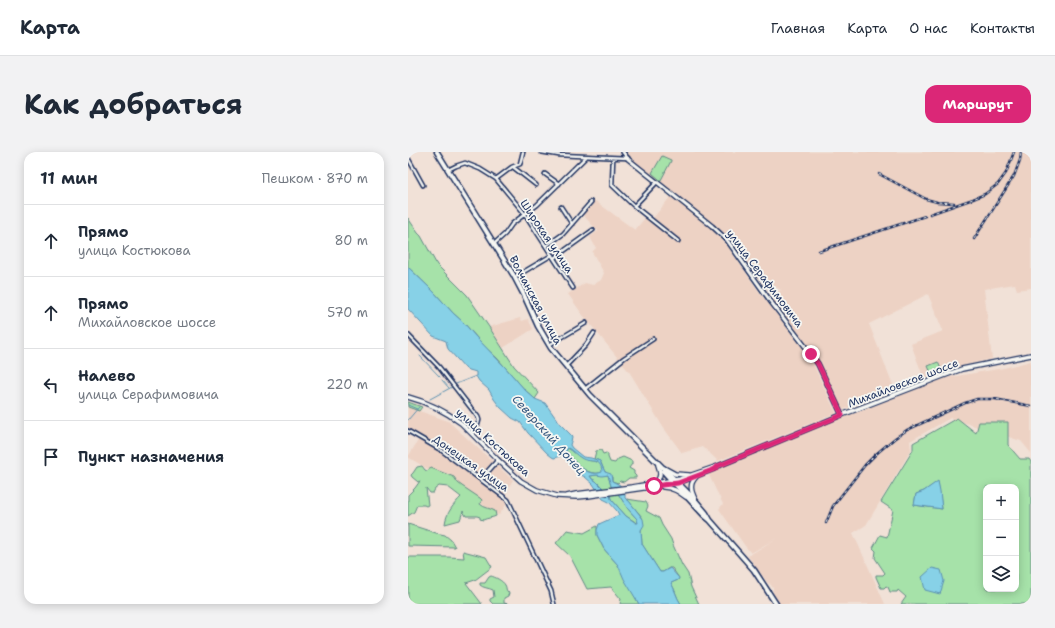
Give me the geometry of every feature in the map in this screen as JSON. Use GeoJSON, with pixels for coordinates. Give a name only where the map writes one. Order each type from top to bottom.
{"type":"FeatureCollection","features":[{"type":"Feature","properties":{"kind":"main road","name":"Волчанская улица"},"geometry":{"type":"LineString","coordinates":[[437,153],[515,277],[549,346],[585,389],[664,468],[675,482]]}},
{"type":"Feature","properties":{"kind":"main road","name":"Михайловское шоссе"},"geometry":{"type":"LineString","coordinates":[[675,482],[962,369],[1031,355]]}},
{"type":"Feature","properties":{"kind":"main road","name":"улица Костюкова"},"geometry":{"type":"LineString","coordinates":[[408,397],[428,404],[461,423],[514,475],[528,486],[545,493],[557,496],[567,496],[675,482]]}},
{"type":"Feature","properties":{"kind":"main road","name":"Волчанская улица"},"geometry":{"type":"LineString","coordinates":[[652,457],[658,465],[706,513],[710,520],[754,570],[776,604]]}},
{"type":"Feature","properties":{"kind":"main road"},"geometry":{"type":"LineString","coordinates":[[658,465],[660,477],[655,485],[675,490],[693,500]]}},
{"type":"Feature","properties":{"kind":"main road","name":"Михайловское шоссе"},"geometry":{"type":"LineString","coordinates":[[675,482],[697,476],[715,469],[718,466]]}},
{"type":"Feature","properties":{"kind":"main road"},"geometry":{"type":"LineString","coordinates":[[664,468],[675,474],[692,475]]}},
{"type":"Feature","properties":{"kind":"main road"},"geometry":{"type":"LineString","coordinates":[[693,500],[691,485],[697,476]]}},
{"type":"Feature","properties":{"kind":"street"},"geometry":{"type":"LineString","coordinates":[[496,179],[520,164],[523,152]]}},
{"type":"Feature","properties":{"kind":"street"},"geometry":{"type":"LineString","coordinates":[[541,152],[586,157],[628,158]]}},
{"type":"Feature","properties":{"kind":"street","name":"улица Серафимовича"},"geometry":{"type":"LineString","coordinates":[[623,152],[628,158],[712,226],[727,240],[769,300],[818,364],[842,415]]}},
{"type":"Feature","properties":{"kind":"street"},"geometry":{"type":"LineString","coordinates":[[494,243],[505,234],[512,224],[538,205],[586,157]]}},
{"type":"Feature","properties":{"kind":"street"},"geometry":{"type":"LineString","coordinates":[[408,158],[423,184]]}},
{"type":"Feature","properties":{"kind":"street"},"geometry":{"type":"LineString","coordinates":[[613,158],[612,185],[634,206],[678,241]]}},
{"type":"Feature","properties":{"kind":"street","name":"Широкая улица"},"geometry":{"type":"LineString","coordinates":[[448,171],[465,163],[480,169],[496,179],[524,214],[573,288]]}},
{"type":"Feature","properties":{"kind":"street"},"geometry":{"type":"LineString","coordinates":[[513,167],[536,185]]}},
{"type":"Feature","properties":{"kind":"street"},"geometry":{"type":"LineString","coordinates":[[545,174],[558,184]]}},
{"type":"Feature","properties":{"kind":"street"},"geometry":{"type":"LineString","coordinates":[[634,206],[657,182]]}},
{"type":"Feature","properties":{"kind":"street"},"geometry":{"type":"LineString","coordinates":[[546,246],[563,234],[591,202]]}},
{"type":"Feature","properties":{"kind":"street"},"geometry":{"type":"LineString","coordinates":[[561,207],[572,224]]}},
{"type":"Feature","properties":{"kind":"street"},"geometry":{"type":"LineString","coordinates":[[515,277],[553,257],[593,230]]}},
{"type":"Feature","properties":{"kind":"street"},"geometry":{"type":"LineString","coordinates":[[549,346],[586,323]]}},
{"type":"Feature","properties":{"kind":"street"},"geometry":{"type":"LineString","coordinates":[[408,334],[439,367],[478,417],[478,424],[468,431]]}},
{"type":"Feature","properties":{"kind":"street"},"geometry":{"type":"LineString","coordinates":[[566,366],[586,345],[594,334]]}},
{"type":"Feature","properties":{"kind":"street"},"geometry":{"type":"LineString","coordinates":[[585,389],[624,358],[653,338]]}},
{"type":"Feature","properties":{"kind":"street","name":"Донецкая улица"},"geometry":{"type":"LineString","coordinates":[[408,431],[441,450],[508,500],[551,591],[554,604]]}},
{"type":"Feature","properties":{"kind":"street"},"geometry":{"type":"LineString","coordinates":[[481,479],[498,460]]}},
{"type":"Feature","properties":{"kind":"shaded area"},"geometry":{"type":"Polygon","coordinates":[[[625,152],[1031,152],[1031,288],[1017,290],[1015,284],[984,289],[992,359],[956,367],[924,379],[911,344],[943,331],[928,294],[869,324],[895,390],[842,410],[821,365],[771,298],[781,290],[758,277],[731,242],[715,226],[630,158],[625,152]]]}},
{"type":"Feature","properties":{"kind":"shaded area"},"geometry":{"type":"Polygon","coordinates":[[[671,196],[709,226],[728,247],[760,293],[809,355],[836,413],[718,461],[703,447],[682,453],[663,427],[630,373],[582,314],[568,294],[585,283],[593,285],[601,280],[604,273],[592,252],[596,248],[590,237],[598,231],[582,214],[594,200],[635,230],[645,218],[650,222],[671,196]]]}},
{"type":"Feature","properties":{"kind":"shaded area"},"geometry":{"type":"Polygon","coordinates":[[[520,318],[522,321],[528,319],[533,329],[503,348],[489,327],[520,318]]]}},
{"type":"Feature","properties":{"kind":"shaded area"},"geometry":{"type":"Polygon","coordinates":[[[1031,361],[1031,453],[1021,441],[950,418],[910,441],[911,450],[866,525],[853,533],[885,604],[780,604],[773,592],[773,588],[748,556],[777,538],[751,553],[719,509],[723,504],[708,473],[799,435],[945,378],[1004,368],[1031,361]]]}},
{"type":"Feature","properties":{"kind":"shaded area"},"geometry":{"type":"Polygon","coordinates":[[[408,407],[448,421],[513,480],[503,496],[508,500],[499,515],[493,513],[446,475],[431,471],[408,457],[419,439],[408,433],[408,407]]]}},
{"type":"Feature","properties":{"kind":"green space"},"geometry":{"type":"Polygon","coordinates":[[[662,156],[671,161],[660,180],[652,173],[662,156]]]}},
{"type":"Feature","properties":{"kind":"green space"},"geometry":{"type":"Polygon","coordinates":[[[408,218],[421,236],[437,265],[467,295],[514,366],[539,393],[535,399],[464,323],[408,267],[408,218]]]}},
{"type":"Feature","properties":{"kind":"green space"},"geometry":{"type":"Polygon","coordinates":[[[938,362],[941,369],[931,373],[928,366],[938,362]]]}},
{"type":"Feature","properties":{"kind":"green space"},"geometry":{"type":"Polygon","coordinates":[[[408,402],[422,407],[419,411],[408,407],[408,402]]]}},
{"type":"Feature","properties":{"kind":"green space"},"geometry":{"type":"Polygon","coordinates":[[[957,418],[976,433],[979,422],[1008,422],[1008,445],[1020,459],[1029,459],[1031,462],[1031,604],[901,604],[906,597],[898,590],[897,592],[890,592],[886,586],[881,588],[876,575],[883,575],[885,573],[875,558],[876,551],[873,548],[880,535],[887,537],[893,510],[881,502],[913,450],[913,443],[957,418]],[[938,482],[916,494],[914,505],[942,509],[938,482]]]}},
{"type":"Feature","properties":{"kind":"green space"},"geometry":{"type":"Polygon","coordinates":[[[568,448],[584,459],[599,463],[603,472],[592,473],[586,471],[566,451],[568,448]]]}},
{"type":"Feature","properties":{"kind":"green space"},"geometry":{"type":"Polygon","coordinates":[[[601,450],[603,454],[608,454],[610,462],[615,463],[618,459],[623,457],[632,461],[629,468],[634,471],[636,478],[629,478],[624,482],[620,481],[618,483],[612,481],[612,477],[605,471],[600,462],[594,459],[596,451],[601,450]]]}},
{"type":"Feature","properties":{"kind":"green space"},"geometry":{"type":"Polygon","coordinates":[[[422,466],[427,471],[431,468],[454,477],[458,483],[482,500],[480,504],[495,511],[496,516],[483,520],[477,516],[466,516],[463,511],[460,520],[445,524],[449,512],[461,497],[448,487],[439,486],[433,493],[430,493],[426,488],[428,505],[417,505],[414,512],[408,516],[408,495],[420,481],[418,482],[411,475],[417,467],[422,466]]]}},
{"type":"Feature","properties":{"kind":"green space"},"geometry":{"type":"Polygon","coordinates":[[[608,475],[611,486],[637,519],[637,523],[626,516],[611,499],[610,495],[590,476],[608,475]]]}},
{"type":"Feature","properties":{"kind":"green space"},"geometry":{"type":"Polygon","coordinates":[[[627,499],[646,502],[648,506],[646,511],[659,518],[688,574],[691,587],[699,604],[681,604],[671,583],[679,578],[672,568],[660,572],[642,544],[642,517],[627,499]]]}},
{"type":"Feature","properties":{"kind":"green space"},"geometry":{"type":"Polygon","coordinates":[[[408,524],[445,535],[451,540],[455,547],[408,546],[408,524]]]}},
{"type":"Feature","properties":{"kind":"green space"},"geometry":{"type":"Polygon","coordinates":[[[597,526],[597,535],[604,549],[618,565],[639,604],[620,604],[621,599],[611,587],[587,589],[570,556],[556,543],[567,530],[584,533],[597,526]]]}},
{"type":"Feature","properties":{"kind":"green space"},"geometry":{"type":"Polygon","coordinates":[[[463,551],[486,557],[492,567],[475,580],[466,583],[482,604],[408,604],[408,557],[464,558],[463,551]]]}},
{"type":"Feature","properties":{"kind":"green space"},"geometry":{"type":"Polygon","coordinates":[[[491,576],[497,578],[505,585],[509,593],[508,596],[504,598],[504,603],[508,604],[493,604],[490,599],[494,597],[493,590],[480,585],[480,583],[485,583],[491,576]]]}},
{"type":"Feature","properties":{"kind":"water","name":"Северский Донец"},"geometry":{"type":"Polygon","coordinates":[[[408,267],[464,323],[525,390],[535,399],[545,403],[560,424],[571,435],[572,438],[570,445],[572,448],[583,457],[600,461],[605,472],[611,474],[612,481],[620,485],[625,494],[625,498],[643,519],[644,525],[641,530],[642,544],[660,572],[670,568],[679,578],[671,583],[681,604],[639,604],[624,579],[618,565],[604,549],[597,535],[599,524],[619,515],[617,511],[609,502],[603,499],[593,484],[579,474],[562,455],[554,458],[547,453],[520,422],[512,418],[500,407],[489,390],[479,381],[476,376],[476,372],[466,369],[448,349],[446,341],[433,336],[408,309],[408,267]],[[568,448],[566,451],[581,468],[591,473],[602,472],[600,464],[594,461],[584,460],[568,448]],[[608,475],[590,476],[610,495],[611,499],[626,516],[638,523],[637,519],[611,486],[608,475]]]}},
{"type":"Feature","properties":{"kind":"water"},"geometry":{"type":"Polygon","coordinates":[[[938,481],[942,509],[914,505],[916,494],[924,491],[938,481]]]}},
{"type":"Feature","properties":{"kind":"water"},"geometry":{"type":"Polygon","coordinates":[[[932,568],[941,570],[944,581],[940,594],[925,590],[922,577],[932,568]]]}},
{"type":"Feature","properties":{"kind":"waterway"},"geometry":{"type":"LineString","coordinates":[[420,356],[440,377]]}},
{"type":"Feature","properties":{"kind":"waterway"},"geometry":{"type":"LineString","coordinates":[[456,384],[476,376]]}},
{"type":"Feature","properties":{"kind":"waterway"},"geometry":{"type":"LineString","coordinates":[[442,380],[449,388]]}},
{"type":"Feature","properties":{"kind":"waterway"},"geometry":{"type":"LineString","coordinates":[[430,399],[452,387]]}},
{"type":"Feature","properties":{"kind":"waterway"},"geometry":{"type":"LineString","coordinates":[[408,405],[417,409]]}},
{"type":"Feature","properties":{"kind":"waterway"},"geometry":{"type":"LineString","coordinates":[[408,420],[419,407]]}},
{"type":"Feature","properties":{"kind":"railway"},"geometry":{"type":"LineString","coordinates":[[930,214],[985,194],[998,184],[1006,173],[1014,152]]}},
{"type":"Feature","properties":{"kind":"railway"},"geometry":{"type":"LineString","coordinates":[[974,239],[1014,176],[1020,160],[1021,152]]}},
{"type":"Feature","properties":{"kind":"railway"},"geometry":{"type":"LineString","coordinates":[[879,174],[926,199],[937,202],[954,203]]}},
{"type":"Feature","properties":{"kind":"railway"},"geometry":{"type":"LineString","coordinates":[[819,251],[925,216]]}},
{"type":"Feature","properties":{"kind":"railway"},"geometry":{"type":"LineString","coordinates":[[826,523],[833,506],[865,465],[895,438],[907,430],[965,403],[977,399],[995,399],[1031,406]]}},
{"type":"Feature","properties":{"kind":"route"},"geometry":{"type":"LineString","coordinates":[[654,486],[682,482],[842,415],[818,364],[811,354]]}}]}
